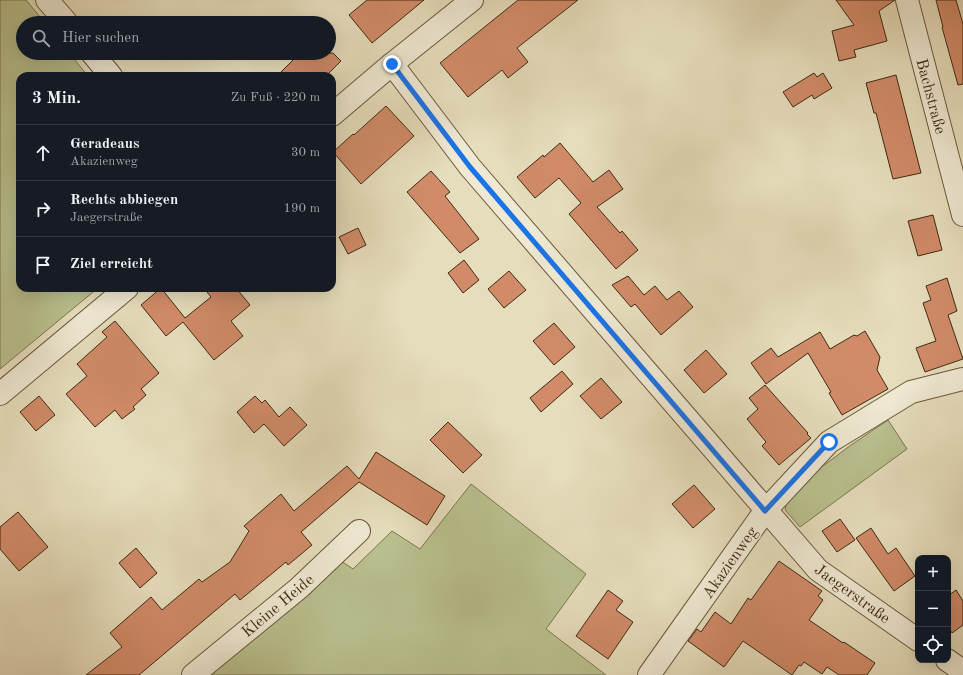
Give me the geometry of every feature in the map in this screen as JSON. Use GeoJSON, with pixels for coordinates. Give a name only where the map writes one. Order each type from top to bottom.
{"type":"FeatureCollection","features":[{"type":"Feature","properties":{"kind":"street"},"geometry":{"type":"LineString","coordinates":[[47,0],[61,16]]}},
{"type":"Feature","properties":{"kind":"street"},"geometry":{"type":"LineString","coordinates":[[336,112],[392,64],[472,0]]}},
{"type":"Feature","properties":{"kind":"street","name":"Bachstraße"},"geometry":{"type":"LineString","coordinates":[[907,0],[963,215]]}},
{"type":"Feature","properties":{"kind":"street"},"geometry":{"type":"LineString","coordinates":[[98,60],[109,72]]}},
{"type":"Feature","properties":{"kind":"street","name":"Jaegerstraße"},"geometry":{"type":"LineString","coordinates":[[392,64],[470,167],[765,511],[818,570],[915,638]]}},
{"type":"Feature","properties":{"kind":"street"},"geometry":{"type":"LineString","coordinates":[[0,394],[122,292]]}},
{"type":"Feature","properties":{"kind":"street","name":"Akazienweg"},"geometry":{"type":"LineString","coordinates":[[649,675],[765,511],[829,442],[911,392],[963,379]]}},
{"type":"Feature","properties":{"kind":"street","name":"Kleine Heide"},"geometry":{"type":"LineString","coordinates":[[192,675],[299,588],[358,531]]}},
{"type":"Feature","properties":{"kind":"street"},"geometry":{"type":"LineString","coordinates":[[951,663],[963,671]]}},
{"type":"Feature","properties":{"kind":"green space"},"geometry":{"type":"Polygon","coordinates":[[[0,0],[26,0],[39,16],[16,16],[16,60],[75,60],[85,72],[16,72],[16,292],[93,292],[0,369],[0,0]]]}},
{"type":"Feature","properties":{"kind":"green space"},"geometry":{"type":"Polygon","coordinates":[[[888,420],[907,449],[800,527],[785,510],[788,497],[819,469],[888,420]]]}},
{"type":"Feature","properties":{"kind":"green space"},"geometry":{"type":"Polygon","coordinates":[[[471,484],[586,574],[546,629],[606,675],[206,675],[341,561],[353,569],[392,531],[420,549],[471,484]]]}},
{"type":"Feature","properties":{"kind":"building"},"geometry":{"type":"Polygon","coordinates":[[[367,0],[424,0],[372,43],[349,15],[367,0]]]}},
{"type":"Feature","properties":{"kind":"building"},"geometry":{"type":"Polygon","coordinates":[[[518,0],[578,0],[517,48],[528,62],[508,78],[502,70],[468,97],[440,63],[518,0]]]}},
{"type":"Feature","properties":{"kind":"building"},"geometry":{"type":"Polygon","coordinates":[[[836,0],[895,0],[879,11],[887,41],[854,50],[856,57],[839,61],[832,31],[854,25],[836,0]]]}},
{"type":"Feature","properties":{"kind":"building"},"geometry":{"type":"Polygon","coordinates":[[[936,0],[956,0],[963,24],[963,84],[958,85],[936,0]]]}},
{"type":"Feature","properties":{"kind":"building"},"geometry":{"type":"Polygon","coordinates":[[[336,56],[341,61],[330,72],[281,72],[293,60],[336,60],[336,56]]]}},
{"type":"Feature","properties":{"kind":"building"},"geometry":{"type":"Polygon","coordinates":[[[814,73],[817,77],[823,73],[832,88],[814,99],[812,95],[793,107],[783,92],[814,73]]]}},
{"type":"Feature","properties":{"kind":"building"},"geometry":{"type":"Polygon","coordinates":[[[896,75],[921,173],[893,179],[876,113],[874,113],[866,83],[896,75]]]}},
{"type":"Feature","properties":{"kind":"building"},"geometry":{"type":"Polygon","coordinates":[[[386,106],[414,136],[361,184],[336,155],[336,149],[353,134],[354,135],[386,106]]]}},
{"type":"Feature","properties":{"kind":"building"},"geometry":{"type":"Polygon","coordinates":[[[560,143],[593,182],[609,170],[623,189],[597,207],[620,233],[622,231],[638,250],[616,269],[569,214],[581,203],[559,178],[535,198],[517,177],[560,143]]]}},
{"type":"Feature","properties":{"kind":"building"},"geometry":{"type":"Polygon","coordinates":[[[431,171],[450,192],[445,196],[479,239],[460,253],[407,192],[431,171]]]}},
{"type":"Feature","properties":{"kind":"building"},"geometry":{"type":"Polygon","coordinates":[[[933,215],[942,250],[918,256],[908,221],[933,215]]]}},
{"type":"Feature","properties":{"kind":"building"},"geometry":{"type":"Polygon","coordinates":[[[358,228],[366,245],[348,254],[339,237],[358,228]]]}},
{"type":"Feature","properties":{"kind":"building"},"geometry":{"type":"Polygon","coordinates":[[[464,260],[479,280],[463,293],[448,273],[464,260]]]}},
{"type":"Feature","properties":{"kind":"building"},"geometry":{"type":"Polygon","coordinates":[[[509,271],[526,290],[504,308],[488,289],[509,271]]]}},
{"type":"Feature","properties":{"kind":"building"},"geometry":{"type":"Polygon","coordinates":[[[628,276],[644,295],[655,286],[667,300],[679,291],[693,307],[661,335],[635,304],[631,307],[612,285],[628,276]]]}},
{"type":"Feature","properties":{"kind":"building"},"geometry":{"type":"Polygon","coordinates":[[[947,278],[957,311],[948,315],[963,359],[925,372],[916,348],[936,341],[923,303],[931,300],[926,286],[947,278]]]}},
{"type":"Feature","properties":{"kind":"building"},"geometry":{"type":"Polygon","coordinates":[[[156,292],[164,292],[185,318],[211,297],[207,292],[239,292],[250,305],[231,321],[243,336],[214,360],[183,322],[166,336],[141,305],[156,292]]]}},
{"type":"Feature","properties":{"kind":"building"},"geometry":{"type":"Polygon","coordinates":[[[115,321],[159,373],[141,389],[146,395],[133,407],[135,409],[122,419],[115,410],[95,427],[66,394],[87,376],[77,364],[107,337],[102,332],[115,321]]]}},
{"type":"Feature","properties":{"kind":"building"},"geometry":{"type":"Polygon","coordinates":[[[554,323],[575,347],[554,365],[533,341],[554,323]]]}},
{"type":"Feature","properties":{"kind":"building"},"geometry":{"type":"Polygon","coordinates":[[[865,331],[880,357],[877,370],[888,389],[842,415],[829,393],[831,392],[808,353],[766,384],[751,363],[771,348],[778,357],[820,332],[830,349],[854,335],[857,336],[865,331]]]}},
{"type":"Feature","properties":{"kind":"building"},"geometry":{"type":"Polygon","coordinates":[[[706,350],[727,374],[704,393],[684,370],[706,350]]]}},
{"type":"Feature","properties":{"kind":"building"},"geometry":{"type":"Polygon","coordinates":[[[562,371],[573,384],[541,412],[530,398],[562,371]]]}},
{"type":"Feature","properties":{"kind":"building"},"geometry":{"type":"Polygon","coordinates":[[[601,378],[622,402],[601,419],[580,396],[601,378]]]}},
{"type":"Feature","properties":{"kind":"building"},"geometry":{"type":"Polygon","coordinates":[[[765,385],[811,438],[779,465],[762,446],[766,442],[747,419],[758,409],[749,398],[765,385]]]}},
{"type":"Feature","properties":{"kind":"building"},"geometry":{"type":"Polygon","coordinates":[[[39,396],[55,415],[36,431],[20,412],[39,396]]]}},
{"type":"Feature","properties":{"kind":"building"},"geometry":{"type":"Polygon","coordinates":[[[255,396],[262,403],[265,400],[279,417],[290,407],[307,425],[284,446],[264,424],[254,433],[237,412],[255,396]]]}},
{"type":"Feature","properties":{"kind":"building"},"geometry":{"type":"Polygon","coordinates":[[[448,422],[482,455],[463,473],[430,440],[448,422]]]}},
{"type":"Feature","properties":{"kind":"building"},"geometry":{"type":"Polygon","coordinates":[[[376,452],[445,496],[427,525],[359,482],[301,532],[312,545],[288,565],[286,562],[240,600],[235,594],[139,675],[86,675],[122,647],[110,633],[151,597],[162,610],[199,579],[202,582],[230,562],[249,531],[244,526],[281,494],[294,511],[347,466],[359,479],[376,452]]]}},
{"type":"Feature","properties":{"kind":"building"},"geometry":{"type":"Polygon","coordinates":[[[694,485],[715,509],[693,528],[672,504],[694,485]]]}},
{"type":"Feature","properties":{"kind":"building"},"geometry":{"type":"Polygon","coordinates":[[[18,512],[48,547],[19,571],[0,549],[0,527],[18,512]]]}},
{"type":"Feature","properties":{"kind":"building"},"geometry":{"type":"Polygon","coordinates":[[[840,519],[855,540],[837,552],[822,531],[840,519]]]}},
{"type":"Feature","properties":{"kind":"building"},"geometry":{"type":"Polygon","coordinates":[[[871,528],[888,554],[896,548],[915,576],[894,591],[856,538],[871,528]]]}},
{"type":"Feature","properties":{"kind":"building"},"geometry":{"type":"Polygon","coordinates":[[[136,548],[157,573],[140,588],[119,563],[136,548]]]}},
{"type":"Feature","properties":{"kind":"building"},"geometry":{"type":"Polygon","coordinates":[[[779,561],[822,591],[818,596],[823,600],[809,620],[875,663],[867,675],[839,675],[827,667],[822,674],[804,662],[801,666],[799,665],[792,675],[743,641],[724,667],[688,641],[697,629],[701,632],[715,612],[731,624],[748,598],[751,600],[779,561]]]}},
{"type":"Feature","properties":{"kind":"building"},"geometry":{"type":"Polygon","coordinates":[[[608,590],[623,601],[616,610],[633,622],[608,659],[576,636],[608,590]]]}},
{"type":"Feature","properties":{"kind":"building"},"geometry":{"type":"Polygon","coordinates":[[[956,590],[963,601],[963,625],[952,633],[951,631],[951,594],[956,590]]]}},
{"type":"Feature","properties":{"kind":"route"},"geometry":{"type":"LineString","coordinates":[[392,64],[470,167],[765,511],[829,442]]}}]}
